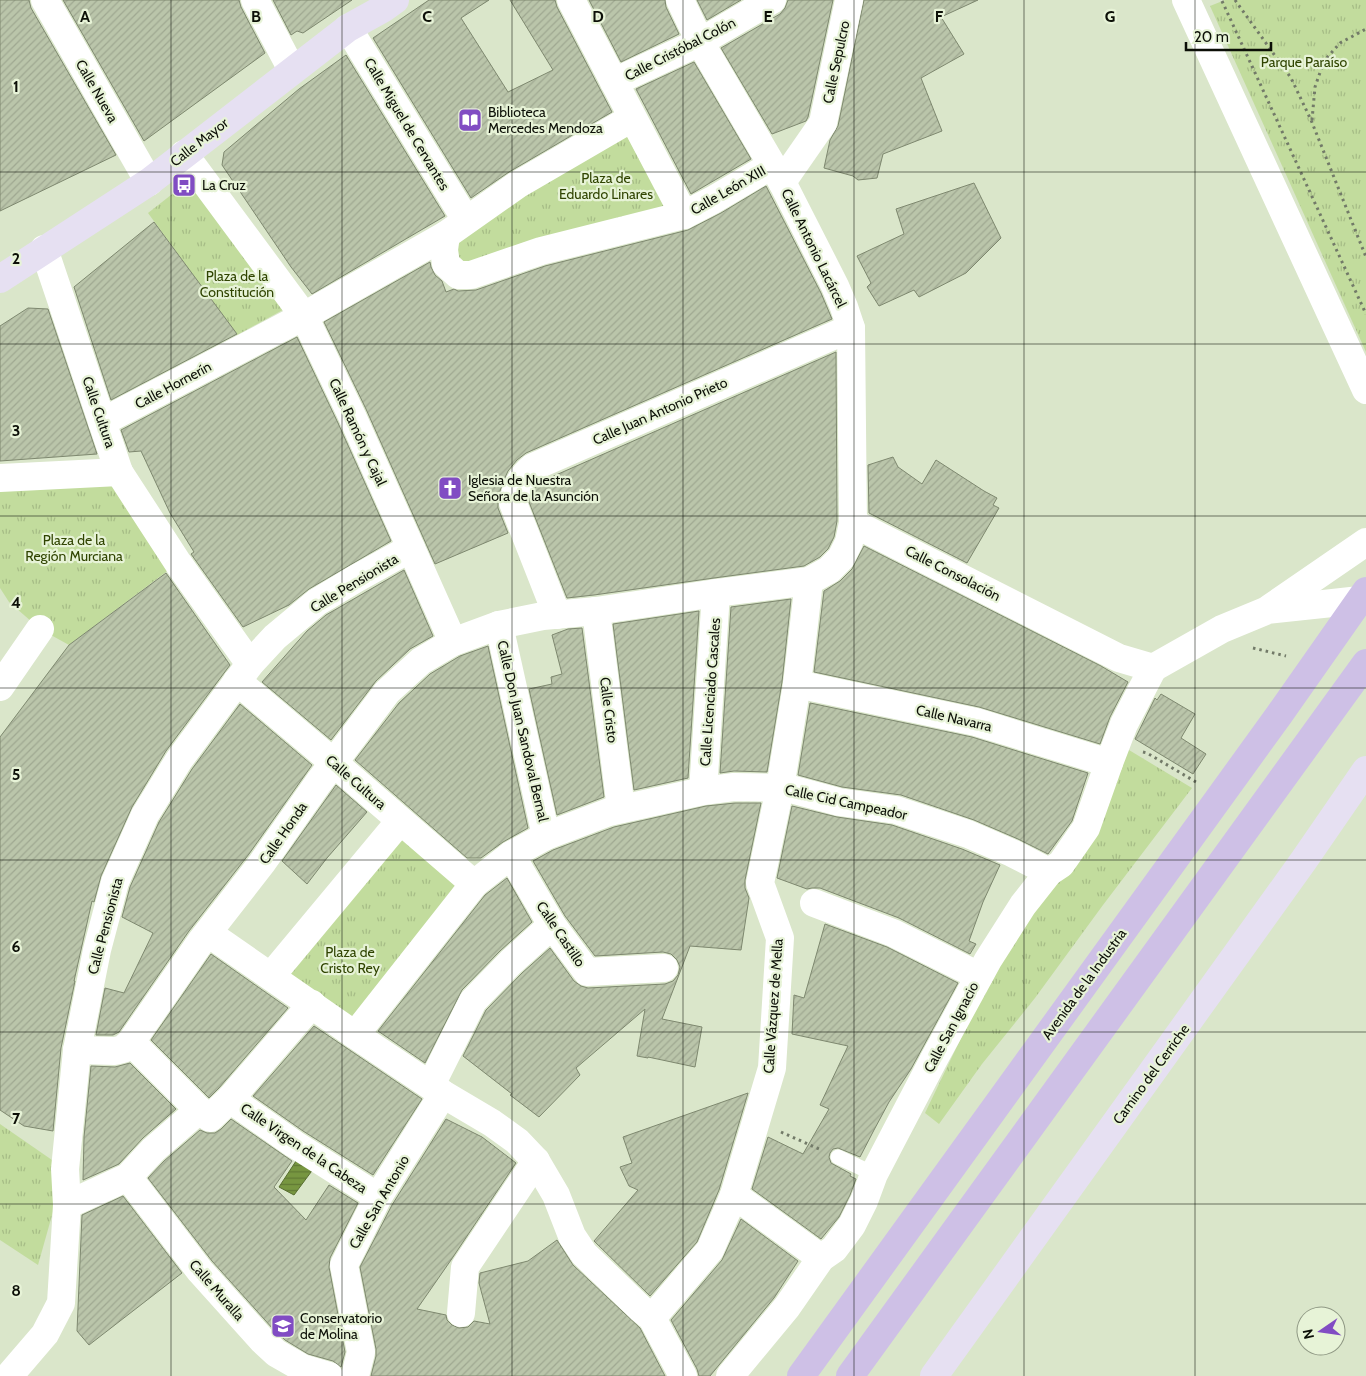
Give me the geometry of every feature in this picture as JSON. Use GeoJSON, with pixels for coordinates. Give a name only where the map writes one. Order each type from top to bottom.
{"type":"FeatureCollection","features":[{"type":"Feature","properties":{"kind":"main road","name":"Avenida de la Industria"},"geometry":{"type":"LineString","coordinates":[[801,1376],[1279,715],[1363,595]]}},
{"type":"Feature","properties":{"kind":"main road"},"geometry":{"type":"LineString","coordinates":[[850,1376],[1366,663]]}},
{"type":"Feature","properties":{"kind":"street","name":"Calle Nueva"},"geometry":{"type":"LineString","coordinates":[[45,0],[148,182]]}},
{"type":"Feature","properties":{"kind":"street"},"geometry":{"type":"LineString","coordinates":[[255,0],[292,70]]}},
{"type":"Feature","properties":{"kind":"street"},"geometry":{"type":"LineString","coordinates":[[456,228],[444,250],[446,264],[458,275],[471,275],[541,251],[684,215],[572,0]]}},
{"type":"Feature","properties":{"kind":"street","name":"Calle Antonio Lacárcel"},"geometry":{"type":"LineString","coordinates":[[680,0],[700,42],[777,173],[841,300],[850,328],[853,523]]}},
{"type":"Feature","properties":{"kind":"street","name":"Calle Cristóbal Colón"},"geometry":{"type":"LineString","coordinates":[[614,82],[700,42],[772,0]]}},
{"type":"Feature","properties":{"kind":"street","name":"Calle Sepulcro"},"geometry":{"type":"LineString","coordinates":[[777,173],[823,124],[849,0]]}},
{"type":"Feature","properties":{"kind":"street"},"geometry":{"type":"LineString","coordinates":[[1186,0],[1366,390]]}},
{"type":"Feature","properties":{"kind":"street","name":"Calle Mayor"},"geometry":{"type":"LineString","coordinates":[[0,279],[148,182],[292,70],[348,28],[386,3]]}},
{"type":"Feature","properties":{"kind":"street","name":"Calle Miguel de Cervantes"},"geometry":{"type":"LineString","coordinates":[[348,28],[456,228]]}},
{"type":"Feature","properties":{"kind":"street"},"geometry":{"type":"LineString","coordinates":[[184,154],[304,316],[456,228],[517,184],[632,118]]}},
{"type":"Feature","properties":{"kind":"street","name":"Calle León XIII"},"geometry":{"type":"LineString","coordinates":[[684,215],[713,200],[777,173]]}},
{"type":"Feature","properties":{"kind":"street","name":"Calle Cultura"},"geometry":{"type":"LineString","coordinates":[[44,249],[119,472],[178,564],[244,673],[334,762],[474,884]]}},
{"type":"Feature","properties":{"kind":"street","name":"Calle Hornerín"},"geometry":{"type":"LineString","coordinates":[[102,422],[304,316]]}},
{"type":"Feature","properties":{"kind":"street","name":"Calle Ramón y Cajal"},"geometry":{"type":"LineString","coordinates":[[304,316],[352,416],[453,642]]}},
{"type":"Feature","properties":{"kind":"street","name":"Calle Juan Antonio Prieto"},"geometry":{"type":"LineString","coordinates":[[557,615],[513,503],[516,488],[525,473],[532,467],[850,328]]}},
{"type":"Feature","properties":{"kind":"street"},"geometry":{"type":"LineString","coordinates":[[0,478],[119,472]]}},
{"type":"Feature","properties":{"kind":"street"},"geometry":{"type":"LineString","coordinates":[[557,615],[809,581],[829,570],[841,558],[849,542],[853,523]]}},
{"type":"Feature","properties":{"kind":"street","name":"Calle Consolación"},"geometry":{"type":"LineString","coordinates":[[853,523],[1120,658],[1153,668]]}},
{"type":"Feature","properties":{"kind":"street"},"geometry":{"type":"LineString","coordinates":[[1153,668],[1222,629],[1268,610],[1366,542]]}},
{"type":"Feature","properties":{"kind":"street","name":"Calle Pensionista"},"geometry":{"type":"LineString","coordinates":[[9,1376],[46,1334],[60,1303],[67,1205],[65,1169],[77,1050],[98,950],[115,882],[145,815],[179,760],[244,673],[275,637],[317,602],[411,548]]}},
{"type":"Feature","properties":{"kind":"street","name":"Calle Vázquez de Mella"},"geometry":{"type":"LineString","coordinates":[[652,1318],[710,1250],[734,1195],[772,1068],[780,938],[760,883],[780,788],[797,684],[809,581]]}},
{"type":"Feature","properties":{"kind":"street","name":"Calle Licenciado Cascales"},"geometry":{"type":"LineString","coordinates":[[703,791],[716,593]]}},
{"type":"Feature","properties":{"kind":"street"},"geometry":{"type":"LineString","coordinates":[[1268,610],[1363,595]]}},
{"type":"Feature","properties":{"kind":"street","name":"Calle Cristo"},"geometry":{"type":"LineString","coordinates":[[596,611],[621,810]]}},
{"type":"Feature","properties":{"kind":"street","name":"Calle Honda"},"geometry":{"type":"LineString","coordinates":[[131,1042],[208,933],[262,863],[387,692],[421,661],[453,642],[499,626],[557,615]]}},
{"type":"Feature","properties":{"kind":"street","name":"Calle Don Juan Sandoval Bernal"},"geometry":{"type":"LineString","coordinates":[[499,626],[546,836]]}},
{"type":"Feature","properties":{"kind":"street"},"geometry":{"type":"LineString","coordinates":[[0,687],[40,630]]}},
{"type":"Feature","properties":{"kind":"street","name":"Calle San Ignacio"},"geometry":{"type":"LineString","coordinates":[[730,1376],[787,1307],[821,1258],[834,1249],[852,1225],[864,1201],[874,1174],[979,976],[1023,905],[1049,872],[1061,864],[1086,828],[1124,724],[1153,668]]}},
{"type":"Feature","properties":{"kind":"street","name":"Calle Navarra"},"geometry":{"type":"LineString","coordinates":[[797,684],[976,722],[1109,763]]}},
{"type":"Feature","properties":{"kind":"street","name":"Camino del Cerriche"},"geometry":{"type":"LineString","coordinates":[[934,1376],[1264,916],[1366,770]]}},
{"type":"Feature","properties":{"kind":"street","name":"Calle Cid Campeador"},"geometry":{"type":"LineString","coordinates":[[474,884],[511,855],[546,836],[609,812],[703,791],[734,787],[787,788],[839,802],[896,810],[968,834],[1012,852],[1049,872]]}},
{"type":"Feature","properties":{"kind":"street"},"geometry":{"type":"LineString","coordinates":[[271,976],[400,820]]}},
{"type":"Feature","properties":{"kind":"street","name":"Calle Castillo"},"geometry":{"type":"LineString","coordinates":[[511,855],[552,925],[586,972],[664,968]]}},
{"type":"Feature","properties":{"kind":"street"},"geometry":{"type":"LineString","coordinates":[[355,1035],[474,884]]}},
{"type":"Feature","properties":{"kind":"street"},"geometry":{"type":"LineString","coordinates":[[814,903],[893,933],[979,976]]}},
{"type":"Feature","properties":{"kind":"street","name":"Calle San Antonio"},"geometry":{"type":"LineString","coordinates":[[355,1376],[361,1352],[344,1265],[378,1197],[437,1089],[473,1000],[510,962],[552,925]]}},
{"type":"Feature","properties":{"kind":"street"},"geometry":{"type":"LineString","coordinates":[[208,933],[355,1035],[517,1141],[536,1161],[556,1195],[572,1236],[584,1254],[652,1318],[683,1376]]}},
{"type":"Feature","properties":{"kind":"street"},"geometry":{"type":"LineString","coordinates":[[67,1205],[128,1177],[153,1150],[204,1114],[230,1099],[312,1004]]}},
{"type":"Feature","properties":{"kind":"street"},"geometry":{"type":"LineString","coordinates":[[77,1050],[115,1051],[123,1049],[131,1042],[204,1114]]}},
{"type":"Feature","properties":{"kind":"street","name":"Calle Virgen de la Cabeza"},"geometry":{"type":"LineString","coordinates":[[230,1099],[294,1144],[378,1197]]}},
{"type":"Feature","properties":{"kind":"street"},"geometry":{"type":"LineString","coordinates":[[461,1313],[465,1267],[536,1161]]}},
{"type":"Feature","properties":{"kind":"street","name":"Calle Muralla"},"geometry":{"type":"LineString","coordinates":[[128,1177],[200,1271],[262,1340],[276,1353],[302,1368],[328,1376]]}},
{"type":"Feature","properties":{"kind":"street"},"geometry":{"type":"LineString","coordinates":[[734,1195],[821,1258]]}},
{"type":"Feature","properties":{"kind":"lane"},"geometry":{"type":"LineString","coordinates":[[838,1158],[874,1174]]}},
{"type":"Feature","properties":{"kind":"path"},"geometry":{"type":"LineString","coordinates":[[1235,0],[1291,78],[1312,120],[1366,257]]}},
{"type":"Feature","properties":{"kind":"path"},"geometry":{"type":"LineString","coordinates":[[1222,1],[1366,314]]}},
{"type":"Feature","properties":{"kind":"path"},"geometry":{"type":"LineString","coordinates":[[1312,120],[1315,87],[1324,62],[1340,43],[1366,29]]}},
{"type":"Feature","properties":{"kind":"path"},"geometry":{"type":"LineString","coordinates":[[1222,629],[1230,642],[1289,656]]}},
{"type":"Feature","properties":{"kind":"path"},"geometry":{"type":"LineString","coordinates":[[1138,756],[1140,753],[1146,752],[1200,784]]}},
{"type":"Feature","properties":{"kind":"path"},"geometry":{"type":"LineString","coordinates":[[756,1121],[838,1158]]}},
{"type":"Feature","properties":{"kind":"green space","name":"Parque Paraíso"},"geometry":{"type":"Polygon","coordinates":[[[1225,0],[1366,0],[1366,352],[1210,6],[1225,0]]]}},
{"type":"Feature","properties":{"kind":"green space","name":"Plaza de Eduardo Linares"},"geometry":{"type":"Polygon","coordinates":[[[624,131],[666,208],[467,266],[455,254],[453,240],[624,131]]]}},
{"type":"Feature","properties":{"kind":"green space","name":"Plaza de la Constitución"},"geometry":{"type":"Polygon","coordinates":[[[194,177],[290,306],[237,335],[148,213],[194,177]]]}},
{"type":"Feature","properties":{"kind":"green space","name":"Plaza de la Región Murciana"},"geometry":{"type":"Polygon","coordinates":[[[119,472],[178,563],[69,645],[40,629],[9,602],[0,588],[0,478],[119,472]]]}},
{"type":"Feature","properties":{"kind":"green space"},"geometry":{"type":"Polygon","coordinates":[[[1124,747],[1192,788],[1035,998],[982,1064],[939,1124],[925,1113],[999,959],[1124,747]]]}},
{"type":"Feature","properties":{"kind":"green space","name":"Plaza de Cristo Rey"},"geometry":{"type":"Polygon","coordinates":[[[400,821],[474,884],[355,1035],[271,976],[400,821]]]}},
{"type":"Feature","properties":{"kind":"green space"},"geometry":{"type":"Polygon","coordinates":[[[0,1124],[65,1169],[38,1265],[0,1240],[0,1124]]]}},
{"type":"Feature","properties":{"kind":"shaded area"},"geometry":{"type":"Polygon","coordinates":[[[298,1158],[314,1168],[294,1195],[279,1187],[298,1158]]]}},
{"type":"Feature","properties":{"kind":"building"},"geometry":{"type":"Polygon","coordinates":[[[0,0],[29,0],[31,8],[116,155],[0,211],[0,0]]]}},
{"type":"Feature","properties":{"kind":"building"},"geometry":{"type":"Polygon","coordinates":[[[63,0],[239,0],[265,53],[144,141],[63,0]]]}},
{"type":"Feature","properties":{"kind":"building"},"geometry":{"type":"Polygon","coordinates":[[[273,0],[352,0],[303,33],[297,31],[291,35],[273,0]]]}},
{"type":"Feature","properties":{"kind":"building"},"geometry":{"type":"Polygon","coordinates":[[[429,0],[489,0],[461,18],[508,92],[553,70],[510,0],[555,0],[612,112],[509,172],[471,198],[373,38],[429,0]]]}},
{"type":"Feature","properties":{"kind":"building"},"geometry":{"type":"Polygon","coordinates":[[[589,0],[665,0],[666,7],[679,34],[621,62],[589,0]]]}},
{"type":"Feature","properties":{"kind":"building"},"geometry":{"type":"Polygon","coordinates":[[[697,0],[741,0],[707,20],[697,0]]]}},
{"type":"Feature","properties":{"kind":"building"},"geometry":{"type":"Polygon","coordinates":[[[788,0],[833,0],[808,117],[806,121],[772,134],[721,48],[780,14],[788,0]]]}},
{"type":"Feature","properties":{"kind":"building"},"geometry":{"type":"Polygon","coordinates":[[[864,0],[978,0],[941,17],[964,54],[921,78],[942,131],[883,154],[877,178],[858,180],[853,176],[824,168],[830,140],[838,126],[864,0]]]}},
{"type":"Feature","properties":{"kind":"building"},"geometry":{"type":"Polygon","coordinates":[[[346,55],[445,216],[312,294],[291,267],[222,165],[224,152],[299,89],[346,55]]]}},
{"type":"Feature","properties":{"kind":"building"},"geometry":{"type":"Polygon","coordinates":[[[694,62],[751,159],[691,194],[636,89],[694,62]]]}},
{"type":"Feature","properties":{"kind":"building"},"geometry":{"type":"Polygon","coordinates":[[[974,183],[1001,238],[966,273],[919,297],[914,290],[879,306],[867,287],[871,283],[857,256],[904,234],[896,209],[974,183]]]}},
{"type":"Feature","properties":{"kind":"building"},"geometry":{"type":"Polygon","coordinates":[[[766,186],[821,293],[832,319],[526,453],[508,471],[499,494],[498,508],[508,533],[435,564],[366,409],[324,322],[430,262],[435,275],[442,281],[446,292],[454,289],[458,291],[476,290],[545,266],[688,230],[766,186]]]}},
{"type":"Feature","properties":{"kind":"building"},"geometry":{"type":"Polygon","coordinates":[[[154,222],[237,334],[111,400],[74,287],[154,222]]]}},
{"type":"Feature","properties":{"kind":"building"},"geometry":{"type":"Polygon","coordinates":[[[28,308],[48,309],[97,454],[0,461],[0,326],[28,308]]]}},
{"type":"Feature","properties":{"kind":"building"},"geometry":{"type":"Polygon","coordinates":[[[297,337],[391,541],[309,589],[289,605],[243,627],[191,554],[194,552],[170,513],[141,451],[129,452],[121,430],[297,337]]]}},
{"type":"Feature","properties":{"kind":"building"},"geometry":{"type":"Polygon","coordinates":[[[836,352],[837,521],[834,537],[828,549],[820,557],[804,566],[567,598],[529,502],[533,490],[540,482],[836,352]]]}},
{"type":"Feature","properties":{"kind":"building"},"geometry":{"type":"Polygon","coordinates":[[[893,457],[898,467],[922,484],[936,460],[997,498],[993,505],[999,508],[967,563],[869,513],[868,465],[893,457]]]}},
{"type":"Feature","properties":{"kind":"building"},"geometry":{"type":"Polygon","coordinates":[[[864,546],[1101,666],[1128,682],[1110,717],[1100,744],[979,707],[814,672],[824,591],[840,581],[852,569],[864,546]]]}},
{"type":"Feature","properties":{"kind":"building"},"geometry":{"type":"Polygon","coordinates":[[[404,570],[433,636],[410,649],[376,681],[331,740],[262,682],[307,631],[326,615],[404,570]]]}},
{"type":"Feature","properties":{"kind":"building"},"geometry":{"type":"Polygon","coordinates":[[[166,573],[230,665],[166,751],[132,807],[101,876],[94,902],[92,901],[61,1048],[53,1131],[24,1126],[0,1110],[0,737],[69,645],[166,573]]]}},
{"type":"Feature","properties":{"kind":"building"},"geometry":{"type":"Polygon","coordinates":[[[791,599],[782,682],[767,772],[734,771],[720,773],[731,607],[791,599]]]}},
{"type":"Feature","properties":{"kind":"building"},"geometry":{"type":"Polygon","coordinates":[[[699,611],[688,778],[634,790],[613,624],[699,611]]]}},
{"type":"Feature","properties":{"kind":"building"},"geometry":{"type":"Polygon","coordinates":[[[582,628],[604,797],[557,815],[529,689],[552,684],[551,677],[562,674],[552,635],[568,629],[582,628]]]}},
{"type":"Feature","properties":{"kind":"building"},"geometry":{"type":"Polygon","coordinates":[[[488,646],[528,828],[503,842],[481,858],[467,858],[355,760],[399,703],[430,674],[460,656],[488,646]]]}},
{"type":"Feature","properties":{"kind":"building"},"geometry":{"type":"Polygon","coordinates":[[[1161,694],[1195,714],[1181,738],[1206,754],[1193,774],[1135,739],[1155,698],[1157,700],[1161,694]]]}},
{"type":"Feature","properties":{"kind":"building"},"geometry":{"type":"Polygon","coordinates":[[[810,703],[972,737],[1088,773],[1072,821],[1048,854],[974,820],[901,795],[842,787],[798,775],[810,703]]]}},
{"type":"Feature","properties":{"kind":"building"},"geometry":{"type":"Polygon","coordinates":[[[240,704],[312,765],[249,854],[189,931],[119,1032],[113,1035],[96,1035],[105,988],[124,993],[153,933],[122,917],[130,887],[159,822],[192,769],[240,704]]]}},
{"type":"Feature","properties":{"kind":"building"},"geometry":{"type":"Polygon","coordinates":[[[336,785],[367,812],[307,884],[282,861],[336,785]]]}},
{"type":"Feature","properties":{"kind":"building"},"geometry":{"type":"Polygon","coordinates":[[[761,803],[745,880],[745,888],[749,898],[741,950],[690,946],[662,1019],[702,1027],[695,1067],[637,1056],[645,1009],[576,1068],[580,1075],[539,1117],[463,1056],[486,1010],[522,973],[550,948],[574,981],[588,988],[665,984],[673,981],[678,975],[680,967],[677,960],[671,954],[663,952],[595,956],[565,916],[533,861],[553,850],[614,827],[706,806],[761,803]]]}},
{"type":"Feature","properties":{"kind":"building"},"geometry":{"type":"Polygon","coordinates":[[[792,806],[837,817],[892,825],[962,849],[1000,865],[983,902],[969,941],[976,944],[970,954],[899,918],[820,888],[807,889],[777,878],[792,806]]]}},
{"type":"Feature","properties":{"kind":"building"},"geometry":{"type":"Polygon","coordinates":[[[507,878],[532,922],[462,990],[425,1063],[378,1031],[485,895],[507,878]]]}},
{"type":"Feature","properties":{"kind":"building"},"geometry":{"type":"Polygon","coordinates":[[[825,924],[887,947],[958,983],[911,1069],[889,1102],[860,1157],[838,1148],[833,1149],[830,1153],[831,1163],[851,1174],[850,1176],[856,1179],[839,1217],[821,1239],[752,1189],[768,1137],[803,1154],[829,1109],[820,1105],[848,1046],[792,1034],[794,995],[804,998],[825,924]]]}},
{"type":"Feature","properties":{"kind":"building"},"geometry":{"type":"Polygon","coordinates":[[[211,954],[288,1008],[209,1098],[151,1040],[211,954]]]}},
{"type":"Feature","properties":{"kind":"building"},"geometry":{"type":"Polygon","coordinates":[[[314,1026],[422,1099],[373,1175],[303,1131],[253,1096],[314,1026]]]}},
{"type":"Feature","properties":{"kind":"building"},"geometry":{"type":"Polygon","coordinates":[[[130,1063],[176,1109],[143,1138],[119,1164],[83,1180],[84,1137],[91,1066],[115,1067],[130,1063]]]}},
{"type":"Feature","properties":{"kind":"building"},"geometry":{"type":"Polygon","coordinates":[[[748,1093],[719,1190],[697,1242],[650,1296],[594,1241],[638,1190],[629,1186],[620,1167],[632,1163],[623,1137],[748,1093]]]}},
{"type":"Feature","properties":{"kind":"building"},"geometry":{"type":"Polygon","coordinates":[[[231,1119],[292,1161],[274,1187],[306,1220],[329,1185],[358,1203],[330,1258],[329,1267],[345,1352],[341,1367],[333,1361],[308,1354],[285,1340],[273,1329],[212,1261],[148,1178],[164,1161],[200,1130],[207,1133],[215,1133],[231,1119]]]}},
{"type":"Feature","properties":{"kind":"building"},"geometry":{"type":"Polygon","coordinates":[[[446,1119],[482,1137],[516,1163],[417,1309],[446,1315],[447,1320],[452,1325],[459,1328],[468,1327],[474,1321],[490,1324],[479,1283],[480,1273],[528,1261],[557,1240],[573,1265],[640,1328],[665,1376],[371,1376],[376,1349],[360,1267],[392,1205],[446,1119]]]}},
{"type":"Feature","properties":{"kind":"building"},"geometry":{"type":"Polygon","coordinates":[[[123,1196],[182,1273],[89,1345],[77,1331],[82,1215],[123,1196]]]}},
{"type":"Feature","properties":{"kind":"building"},"geometry":{"type":"Polygon","coordinates":[[[741,1219],[798,1261],[774,1298],[710,1376],[699,1376],[671,1320],[722,1260],[741,1219]]]}},
{"type":"Feature","properties":{"kind":"place","name":"Biblioteca Mercedes Mendoza"},"geometry":{"type":"Point","coordinates":[470,120]}},
{"type":"Feature","properties":{"kind":"place","name":"La Cruz"},"geometry":{"type":"Point","coordinates":[184,185]}},
{"type":"Feature","properties":{"kind":"place","name":"Iglesia de Nuestra Señora de la Asunción"},"geometry":{"type":"Point","coordinates":[450,488]}},
{"type":"Feature","properties":{"kind":"place","name":"Conservatorio de Molina"},"geometry":{"type":"Point","coordinates":[283,1326]}}]}
